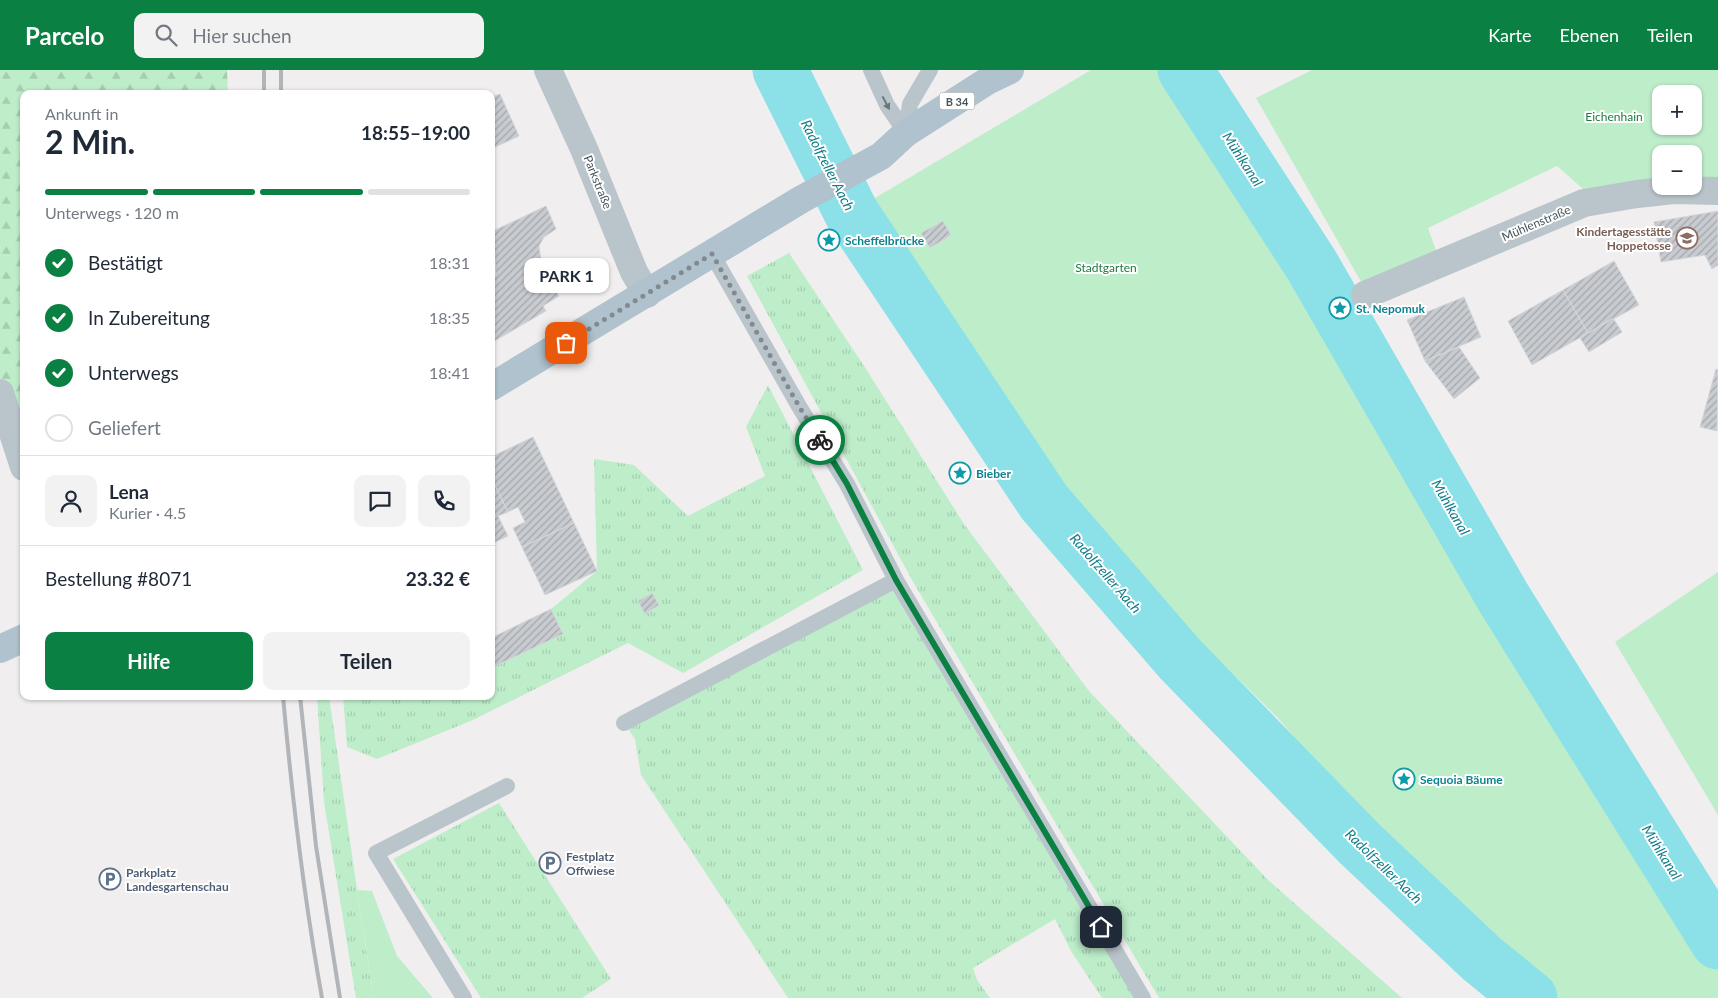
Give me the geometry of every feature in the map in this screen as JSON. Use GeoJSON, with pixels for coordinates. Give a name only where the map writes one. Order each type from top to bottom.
{"type":"FeatureCollection","features":[{"type":"Feature","properties":{"kind":"main road","name":"B 34"},"geometry":{"type":"LineString","coordinates":[[495,385],[802,199],[881,156],[906,134],[989,80],[1010,70]]}},
{"type":"Feature","properties":{"kind":"main road"},"geometry":{"type":"LineString","coordinates":[[0,649],[20,640]]}},
{"type":"Feature","properties":{"kind":"street","name":"Parkstraße"},"geometry":{"type":"LineString","coordinates":[[548,70],[584,149],[634,272],[647,294]]}},
{"type":"Feature","properties":{"kind":"street","name":"Mühlenstraße"},"geometry":{"type":"LineString","coordinates":[[1364,295],[1584,203],[1674,190],[1718,191]]}},
{"type":"Feature","properties":{"kind":"street"},"geometry":{"type":"LineString","coordinates":[[0,393],[20,455]]}},
{"type":"Feature","properties":{"kind":"lane"},"geometry":{"type":"LineString","coordinates":[[871,70],[887,105],[906,134]]}},
{"type":"Feature","properties":{"kind":"lane"},"geometry":{"type":"LineString","coordinates":[[906,134],[910,104],[930,70]]}},
{"type":"Feature","properties":{"kind":"lane"},"geometry":{"type":"LineString","coordinates":[[712,254],[800,408],[847,484],[896,580],[1143,998]]}},
{"type":"Feature","properties":{"kind":"lane"},"geometry":{"type":"LineString","coordinates":[[624,723],[896,580]]}},
{"type":"Feature","properties":{"kind":"lane"},"geometry":{"type":"LineString","coordinates":[[464,998],[376,853],[507,786]]}},
{"type":"Feature","properties":{"kind":"green space"},"geometry":{"type":"Polygon","coordinates":[[[0,70],[227,70],[228,90],[20,90],[20,455],[0,393],[0,70]]]}},
{"type":"Feature","properties":{"kind":"green space","name":"Stadtgarten"},"geometry":{"type":"Polygon","coordinates":[[[1091,70],[1192,70],[1500,600],[1718,949],[1718,998],[1536,998],[1359,814],[1278,718],[1051,495],[858,208],[1091,70]]]}},
{"type":"Feature","properties":{"kind":"green space","name":"Eichenhain"},"geometry":{"type":"Polygon","coordinates":[[[1312,70],[1718,70],[1718,180],[1702,181],[1702,145],[1652,145],[1652,183],[1590,195],[1557,166],[1428,228],[1437,253],[1364,287],[1256,98],[1312,70]]]}},
{"type":"Feature","properties":{"kind":"green space"},"geometry":{"type":"Polygon","coordinates":[[[789,253],[864,366],[964,524],[1089,691],[1268,880],[1402,998],[1159,998],[912,580],[747,276],[789,253]]]}},
{"type":"Feature","properties":{"kind":"green space"},"geometry":{"type":"Polygon","coordinates":[[[768,385],[863,570],[683,673],[628,643],[473,720],[377,759],[347,747],[343,700],[495,700],[495,666],[563,634],[551,609],[597,571],[594,459],[634,465],[688,516],[765,476],[746,427],[768,385]]]}},
{"type":"Feature","properties":{"kind":"green space"},"geometry":{"type":"Polygon","coordinates":[[[1718,572],[1718,815],[1615,642],[1718,572]]]}},
{"type":"Feature","properties":{"kind":"green space"},"geometry":{"type":"Polygon","coordinates":[[[896,580],[1143,998],[1102,998],[1071,951],[1055,919],[973,968],[977,980],[990,998],[788,998],[641,775],[635,739],[624,723],[896,580]]]}},
{"type":"Feature","properties":{"kind":"green space"},"geometry":{"type":"Polygon","coordinates":[[[317,700],[330,700],[374,998],[356,998],[324,802],[317,700]]]}},
{"type":"Feature","properties":{"kind":"green space"},"geometry":{"type":"Polygon","coordinates":[[[499,803],[611,979],[582,998],[481,998],[393,859],[499,803]]]}},
{"type":"Feature","properties":{"kind":"green space"},"geometry":{"type":"Polygon","coordinates":[[[357,890],[372,891],[397,956],[433,998],[374,998],[357,890]]]}},
{"type":"Feature","properties":{"kind":"building"},"geometry":{"type":"Polygon","coordinates":[[[500,94],[519,136],[495,147],[495,96],[500,94]]]}},
{"type":"Feature","properties":{"kind":"building"},"geometry":{"type":"Polygon","coordinates":[[[546,206],[556,229],[544,237],[539,246],[542,267],[539,272],[545,281],[549,281],[559,296],[543,306],[546,311],[495,341],[496,275],[495,230],[546,206]]]}},
{"type":"Feature","properties":{"kind":"building","name":"Kindertagesstätte Hoppetosse"},"geometry":{"type":"Polygon","coordinates":[[[1718,211],[1718,265],[1712,269],[1705,255],[1661,262],[1654,222],[1718,211]]]}},
{"type":"Feature","properties":{"kind":"building"},"geometry":{"type":"Polygon","coordinates":[[[943,221],[951,235],[930,248],[921,233],[943,221]]]}},
{"type":"Feature","properties":{"kind":"building"},"geometry":{"type":"Polygon","coordinates":[[[1614,261],[1639,305],[1588,333],[1563,290],[1614,261]]]}},
{"type":"Feature","properties":{"kind":"building"},"geometry":{"type":"Polygon","coordinates":[[[1563,290],[1588,333],[1532,365],[1508,321],[1563,290]]]}},
{"type":"Feature","properties":{"kind":"building"},"geometry":{"type":"Polygon","coordinates":[[[1464,297],[1481,337],[1425,361],[1407,320],[1464,297]]]}},
{"type":"Feature","properties":{"kind":"building"},"geometry":{"type":"Polygon","coordinates":[[[1613,318],[1622,332],[1589,352],[1580,338],[1613,318]]]}},
{"type":"Feature","properties":{"kind":"building"},"geometry":{"type":"Polygon","coordinates":[[[1459,347],[1480,378],[1454,399],[1425,361],[1459,347]]]}},
{"type":"Feature","properties":{"kind":"building"},"geometry":{"type":"Polygon","coordinates":[[[1716,369],[1718,370],[1717,431],[1700,427],[1716,369]]]}},
{"type":"Feature","properties":{"kind":"building"},"geometry":{"type":"Polygon","coordinates":[[[533,437],[574,523],[522,547],[513,528],[525,522],[518,507],[508,512],[495,485],[495,455],[533,437]]]}},
{"type":"Feature","properties":{"kind":"building"},"geometry":{"type":"Polygon","coordinates":[[[495,485],[508,512],[498,516],[508,536],[495,542],[495,485]]]}},
{"type":"Feature","properties":{"kind":"building"},"geometry":{"type":"Polygon","coordinates":[[[574,523],[597,571],[545,595],[522,547],[574,523]]]}},
{"type":"Feature","properties":{"kind":"building"},"geometry":{"type":"Polygon","coordinates":[[[652,593],[659,605],[645,614],[638,601],[652,593]]]}},
{"type":"Feature","properties":{"kind":"building"},"geometry":{"type":"Polygon","coordinates":[[[551,609],[563,634],[495,666],[495,636],[551,609]]]}},
{"type":"Feature","properties":{"kind":"waterway","name":"Radolfzeller Aach"},"geometry":{"type":"LineString","coordinates":[[780,70],[852,214],[1044,502],[1180,659],[1360,844],[1482,959],[1530,998]]}},
{"type":"Feature","properties":{"kind":"waterway","name":"Mühlkanal"},"geometry":{"type":"LineString","coordinates":[[1185,70],[1311,264],[1503,597],[1718,942]]}},
{"type":"Feature","properties":{"kind":"railway"},"geometry":{"type":"LineString","coordinates":[[264,70],[264,90]]}},
{"type":"Feature","properties":{"kind":"railway"},"geometry":{"type":"LineString","coordinates":[[281,70],[281,90]]}},
{"type":"Feature","properties":{"kind":"railway"},"geometry":{"type":"LineString","coordinates":[[283,700],[299,847],[322,998]]}},
{"type":"Feature","properties":{"kind":"railway"},"geometry":{"type":"LineString","coordinates":[[300,700],[316,846],[340,998]]}},
{"type":"Feature","properties":{"kind":"way so far"},"geometry":{"type":"LineString","coordinates":[[566,343],[712,254],[820,440]]}},
{"type":"Feature","properties":{"kind":"place","name":"Kindertagesstätte Hoppetosse"},"geometry":{"type":"Point","coordinates":[1687,238]}},
{"type":"Feature","properties":{"kind":"place","name":"Scheffelbrücke"},"geometry":{"type":"Point","coordinates":[829,240]}},
{"type":"Feature","properties":{"kind":"place","name":"St. Nepomuk"},"geometry":{"type":"Point","coordinates":[1340,308]}},
{"type":"Feature","properties":{"kind":"place","name":"PARK 1"},"geometry":{"type":"Point","coordinates":[566,343]}},
{"type":"Feature","properties":{"kind":"place","name":"Bieber"},"geometry":{"type":"Point","coordinates":[960,473]}},
{"type":"Feature","properties":{"kind":"place","name":"Sequoia Bäume"},"geometry":{"type":"Point","coordinates":[1404,779]}},
{"type":"Feature","properties":{"kind":"place","name":"Festplatz Offwiese"},"geometry":{"type":"Point","coordinates":[550,863]}},
{"type":"Feature","properties":{"kind":"place","name":"Parkplatz Landesgartenschau"},"geometry":{"type":"Point","coordinates":[110,879]}},
{"type":"Feature","properties":{"kind":"route"},"geometry":{"type":"LineString","coordinates":[[820,440],[847,484],[896,580],[1101,927]]}}]}
